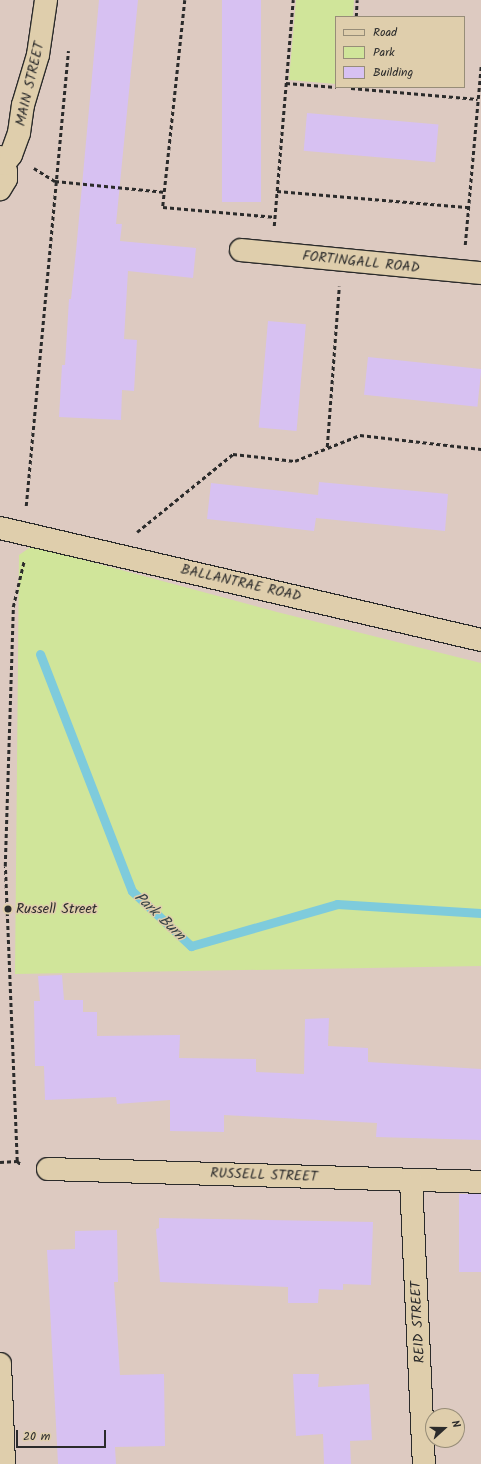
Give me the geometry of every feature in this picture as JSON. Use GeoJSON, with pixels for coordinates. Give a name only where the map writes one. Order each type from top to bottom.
{"type":"FeatureCollection","features":[{"type":"Feature","properties":{"kind":"street","name":"MAIN STREET"},"geometry":{"type":"LineString","coordinates":[[2,160],[11,155],[19,133],[23,105],[38,55],[46,0]]}},
{"type":"Feature","properties":{"kind":"street"},"geometry":{"type":"LineString","coordinates":[[0,189],[6,179],[2,160]]}},
{"type":"Feature","properties":{"kind":"street","name":"FORTINGALL ROAD"},"geometry":{"type":"LineString","coordinates":[[241,250],[472,272]]}},
{"type":"Feature","properties":{"kind":"street","name":"BALLANTRAE ROAD"},"geometry":{"type":"LineString","coordinates":[[0,528],[26,532],[481,640]]}},
{"type":"Feature","properties":{"kind":"street","name":"RUSSELL STREET"},"geometry":{"type":"LineString","coordinates":[[48,1169],[481,1182]]}},
{"type":"Feature","properties":{"kind":"street","name":"REID STREET"},"geometry":{"type":"LineString","coordinates":[[411,1180],[424,1464]]}},
{"type":"Feature","properties":{"kind":"street"},"geometry":{"type":"LineString","coordinates":[[0,1364],[4,1464]]}},
{"type":"Feature","properties":{"kind":"path"},"geometry":{"type":"LineString","coordinates":[[185,0],[163,208],[274,217]]}},
{"type":"Feature","properties":{"kind":"path"},"geometry":{"type":"LineString","coordinates":[[271,253],[293,0]]}},
{"type":"Feature","properties":{"kind":"path"},"geometry":{"type":"LineString","coordinates":[[356,16],[357,0]]}},
{"type":"Feature","properties":{"kind":"path"},"geometry":{"type":"LineString","coordinates":[[0,1162],[17,1161],[7,939],[6,818],[13,607],[24,566],[27,483],[68,45]]}},
{"type":"Feature","properties":{"kind":"path"},"geometry":{"type":"LineString","coordinates":[[472,272],[469,207],[481,66]]}},
{"type":"Feature","properties":{"kind":"path"},"geometry":{"type":"LineString","coordinates":[[286,83],[335,87]]}},
{"type":"Feature","properties":{"kind":"path"},"geometry":{"type":"LineString","coordinates":[[362,88],[478,99]]}},
{"type":"Feature","properties":{"kind":"path"},"geometry":{"type":"LineString","coordinates":[[55,181],[165,192]]}},
{"type":"Feature","properties":{"kind":"path"},"geometry":{"type":"LineString","coordinates":[[277,191],[469,207]]}},
{"type":"Feature","properties":{"kind":"path"},"geometry":{"type":"LineString","coordinates":[[327,447],[340,260]]}},
{"type":"Feature","properties":{"kind":"path"},"geometry":{"type":"LineString","coordinates":[[111,552],[233,454],[295,461],[360,435],[481,449]]}},
{"type":"Feature","properties":{"kind":"green space"},"geometry":{"type":"Polygon","coordinates":[[[296,0],[354,0],[353,16],[335,16],[335,84],[289,80],[296,0]]]}},
{"type":"Feature","properties":{"kind":"green space"},"geometry":{"type":"Polygon","coordinates":[[[32,546],[277,612],[481,663],[481,966],[15,974],[19,555],[32,546]]]}},
{"type":"Feature","properties":{"kind":"building"},"geometry":{"type":"Polygon","coordinates":[[[99,0],[138,0],[116,224],[122,224],[120,241],[196,248],[193,278],[128,271],[124,339],[137,340],[134,391],[122,390],[121,420],[59,417],[62,365],[65,365],[69,299],[71,299],[76,251],[99,0]]]}},
{"type":"Feature","properties":{"kind":"building"},"geometry":{"type":"Polygon","coordinates":[[[222,0],[261,0],[261,202],[222,202],[222,0]]]}},
{"type":"Feature","properties":{"kind":"building"},"geometry":{"type":"Polygon","coordinates":[[[307,113],[438,125],[435,162],[304,151],[307,113]]]}},
{"type":"Feature","properties":{"kind":"building"},"geometry":{"type":"Polygon","coordinates":[[[268,321],[306,324],[297,431],[259,428],[268,321]]]}},
{"type":"Feature","properties":{"kind":"building"},"geometry":{"type":"Polygon","coordinates":[[[368,357],[481,369],[477,407],[364,395],[368,357]]]}},
{"type":"Feature","properties":{"kind":"building"},"geometry":{"type":"Polygon","coordinates":[[[319,482],[448,494],[445,531],[316,518],[314,531],[207,519],[211,483],[318,495],[319,482]]]}},
{"type":"Feature","properties":{"kind":"building"},"geometry":{"type":"Polygon","coordinates":[[[62,975],[64,1000],[83,1000],[83,1012],[97,1012],[97,1036],[180,1035],[179,1058],[256,1059],[256,1072],[304,1074],[305,1019],[329,1018],[328,1046],[368,1048],[368,1062],[481,1069],[481,1140],[376,1137],[377,1123],[224,1115],[224,1132],[170,1131],[170,1100],[117,1104],[116,1097],[45,1100],[44,1066],[35,1066],[34,1001],[40,1001],[38,976],[62,975]]]}},
{"type":"Feature","properties":{"kind":"building"},"geometry":{"type":"Polygon","coordinates":[[[459,1194],[481,1194],[481,1272],[459,1272],[459,1194]]]}},
{"type":"Feature","properties":{"kind":"building"},"geometry":{"type":"Polygon","coordinates":[[[159,1218],[373,1222],[371,1285],[343,1284],[343,1290],[319,1289],[318,1303],[288,1303],[288,1287],[160,1282],[156,1229],[159,1228],[159,1218]]]}},
{"type":"Feature","properties":{"kind":"building"},"geometry":{"type":"Polygon","coordinates":[[[117,1230],[118,1282],[114,1282],[120,1375],[164,1374],[165,1446],[115,1447],[116,1464],[58,1464],[47,1250],[75,1249],[75,1231],[117,1230]]]}},
{"type":"Feature","properties":{"kind":"building"},"geometry":{"type":"Polygon","coordinates":[[[293,1374],[319,1374],[318,1387],[369,1384],[372,1440],[350,1441],[351,1464],[324,1464],[323,1434],[296,1436],[293,1374]]]}},
{"type":"Feature","properties":{"kind":"waterway","name":"Park Burn"},"geometry":{"type":"LineString","coordinates":[[40,654],[132,891],[191,946],[337,904],[481,913]]}},
{"type":"Feature","properties":{"kind":"place","name":"Russell Street"},"geometry":{"type":"Point","coordinates":[8,909]}}]}
